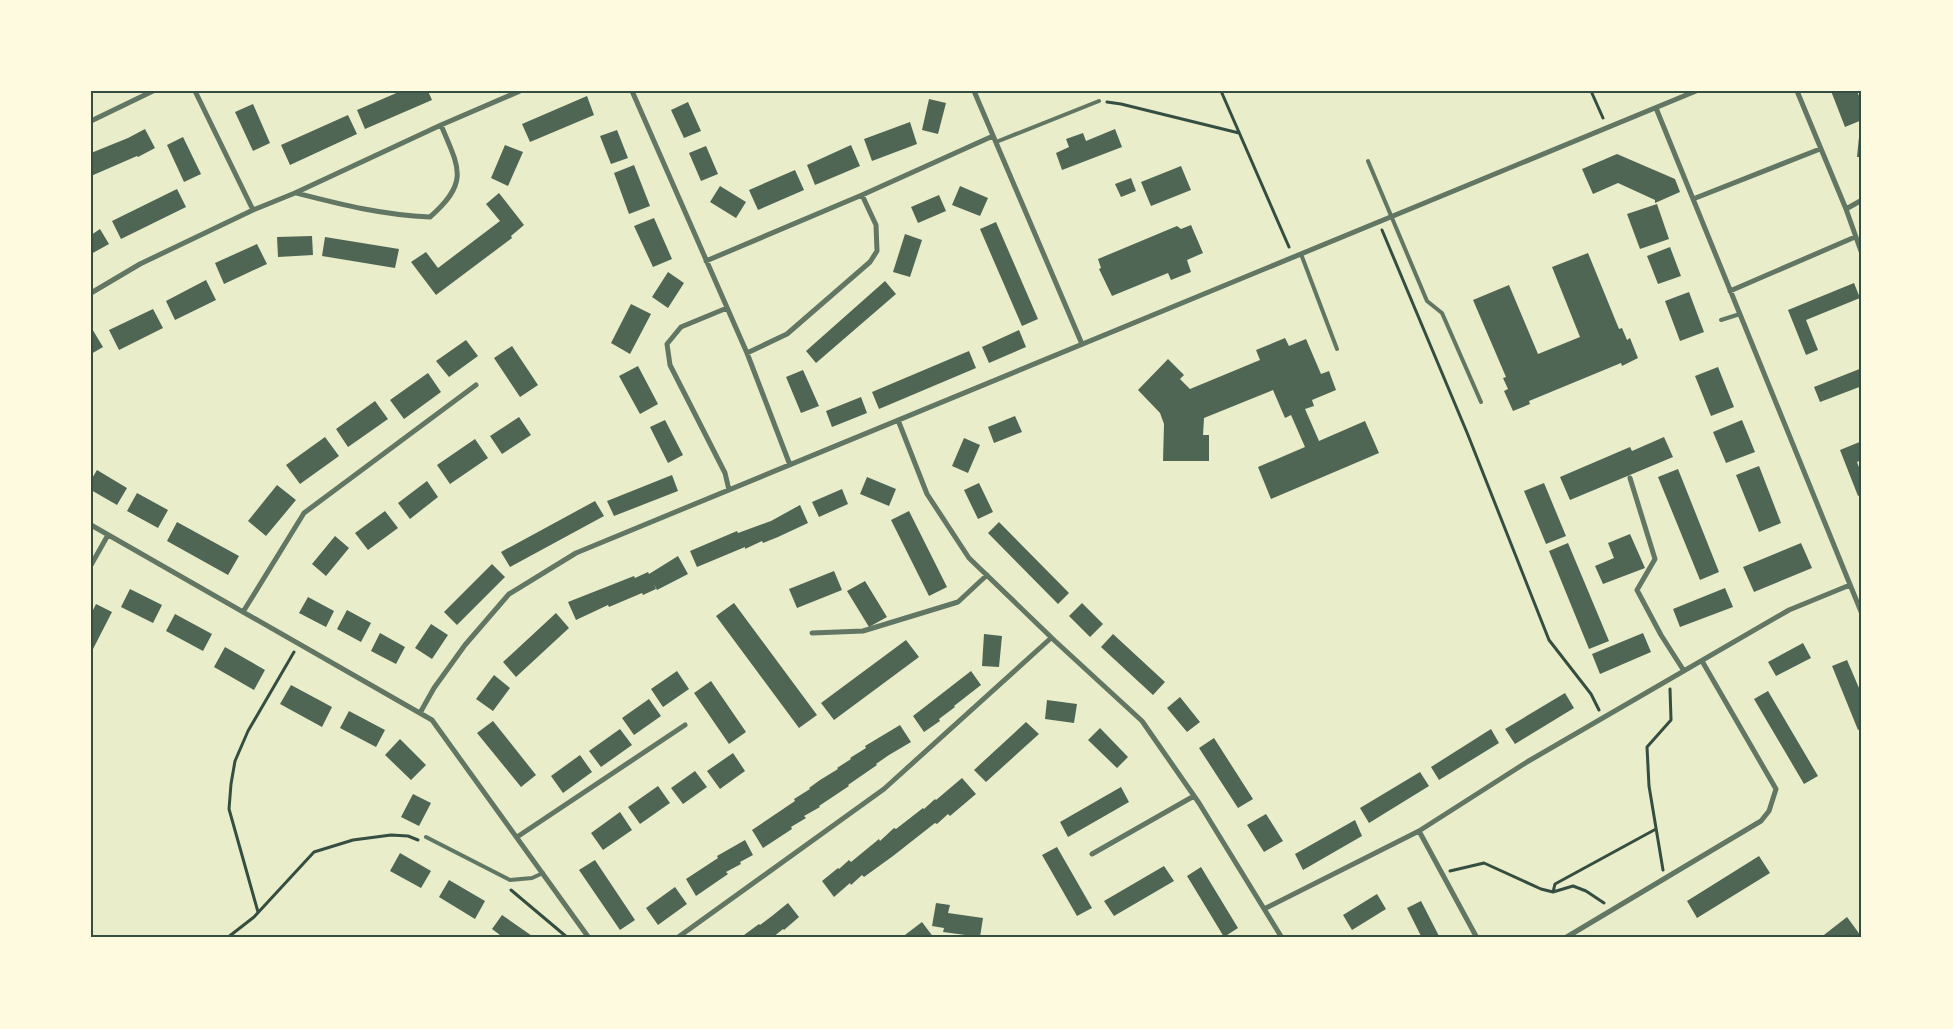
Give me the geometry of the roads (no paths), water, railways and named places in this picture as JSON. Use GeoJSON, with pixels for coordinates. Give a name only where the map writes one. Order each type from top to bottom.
{"type":"FeatureCollection","features":[{"type":"Feature","properties":{"kind":"street"},"geometry":{"type":"LineString","coordinates":[[91,121],[153,91]]}},
{"type":"Feature","properties":{"kind":"street"},"geometry":{"type":"LineString","coordinates":[[195,91],[253,210]]}},
{"type":"Feature","properties":{"kind":"street"},"geometry":{"type":"LineString","coordinates":[[91,293],[140,264],[253,210],[295,193],[441,125],[520,91]]}},
{"type":"Feature","properties":{"kind":"street"},"geometry":{"type":"LineString","coordinates":[[632,91],[747,353],[790,465]]}},
{"type":"Feature","properties":{"kind":"street"},"geometry":{"type":"LineString","coordinates":[[974,91],[1082,344]]}},
{"type":"Feature","properties":{"kind":"street"},"geometry":{"type":"LineString","coordinates":[[420,713],[434,688],[465,646],[509,594],[576,553],[1696,91]]}},
{"type":"Feature","properties":{"kind":"street"},"geometry":{"type":"LineString","coordinates":[[1797,91],[1846,209],[1862,254]]}},
{"type":"Feature","properties":{"kind":"street"},"geometry":{"type":"LineString","coordinates":[[1656,108],[1862,614]]}},
{"type":"Feature","properties":{"kind":"street"},"geometry":{"type":"LineString","coordinates":[[295,193],[368,211],[430,217],[444,205],[453,193],[458,175],[454,156],[441,125]]}},
{"type":"Feature","properties":{"kind":"street"},"geometry":{"type":"LineString","coordinates":[[706,261],[862,195],[993,136]]}},
{"type":"Feature","properties":{"kind":"street"},"geometry":{"type":"LineString","coordinates":[[1693,199],[1820,149]]}},
{"type":"Feature","properties":{"kind":"street"},"geometry":{"type":"LineString","coordinates":[[747,353],[787,334],[870,262],[877,252],[876,225],[862,195]]}},
{"type":"Feature","properties":{"kind":"street"},"geometry":{"type":"LineString","coordinates":[[1846,209],[1862,200]]}},
{"type":"Feature","properties":{"kind":"street"},"geometry":{"type":"LineString","coordinates":[[1730,291],[1855,237]]}},
{"type":"Feature","properties":{"kind":"street"},"geometry":{"type":"LineString","coordinates":[[727,308],[681,327],[668,344],[670,365],[725,474],[729,490]]}},
{"type":"Feature","properties":{"kind":"street"},"geometry":{"type":"LineString","coordinates":[[243,612],[304,513],[476,385]]}},
{"type":"Feature","properties":{"kind":"street"},"geometry":{"type":"LineString","coordinates":[[898,420],[927,494],[969,558],[1051,638],[1142,721],[1194,796],[1282,938]]}},
{"type":"Feature","properties":{"kind":"street"},"geometry":{"type":"LineString","coordinates":[[1630,478],[1654,559],[1637,590],[1661,635],[1684,671]]}},
{"type":"Feature","properties":{"kind":"street"},"geometry":{"type":"LineString","coordinates":[[91,526],[432,720],[588,938]]}},
{"type":"Feature","properties":{"kind":"street"},"geometry":{"type":"LineString","coordinates":[[91,565],[108,534]]}},
{"type":"Feature","properties":{"kind":"street"},"geometry":{"type":"LineString","coordinates":[[812,633],[863,631],[958,602],[987,575]]}},
{"type":"Feature","properties":{"kind":"street"},"geometry":{"type":"LineString","coordinates":[[1264,909],[1419,831],[1527,762],[1789,610],[1850,585]]}},
{"type":"Feature","properties":{"kind":"street"},"geometry":{"type":"LineString","coordinates":[[678,938],[884,789],[1051,638]]}},
{"type":"Feature","properties":{"kind":"street"},"geometry":{"type":"LineString","coordinates":[[1565,938],[1761,821],[1769,811],[1776,789],[1702,661]]}},
{"type":"Feature","properties":{"kind":"street"},"geometry":{"type":"LineString","coordinates":[[517,837],[685,726]]}},
{"type":"Feature","properties":{"kind":"street"},"geometry":{"type":"LineString","coordinates":[[1092,854],[1194,796]]}},
{"type":"Feature","properties":{"kind":"street"},"geometry":{"type":"LineString","coordinates":[[1419,831],[1477,938]]}},
{"type":"Feature","properties":{"kind":"lane"},"geometry":{"type":"LineString","coordinates":[[996,142],[1099,102]]}},
{"type":"Feature","properties":{"kind":"lane"},"geometry":{"type":"LineString","coordinates":[[1368,161],[1428,301],[1442,313],[1481,402]]}},
{"type":"Feature","properties":{"kind":"lane"},"geometry":{"type":"LineString","coordinates":[[1301,254],[1337,349]]}},
{"type":"Feature","properties":{"kind":"lane"},"geometry":{"type":"LineString","coordinates":[[1721,320],[1740,314]]}},
{"type":"Feature","properties":{"kind":"lane"},"geometry":{"type":"LineString","coordinates":[[426,837],[510,880],[532,878],[543,873]]}}]}
